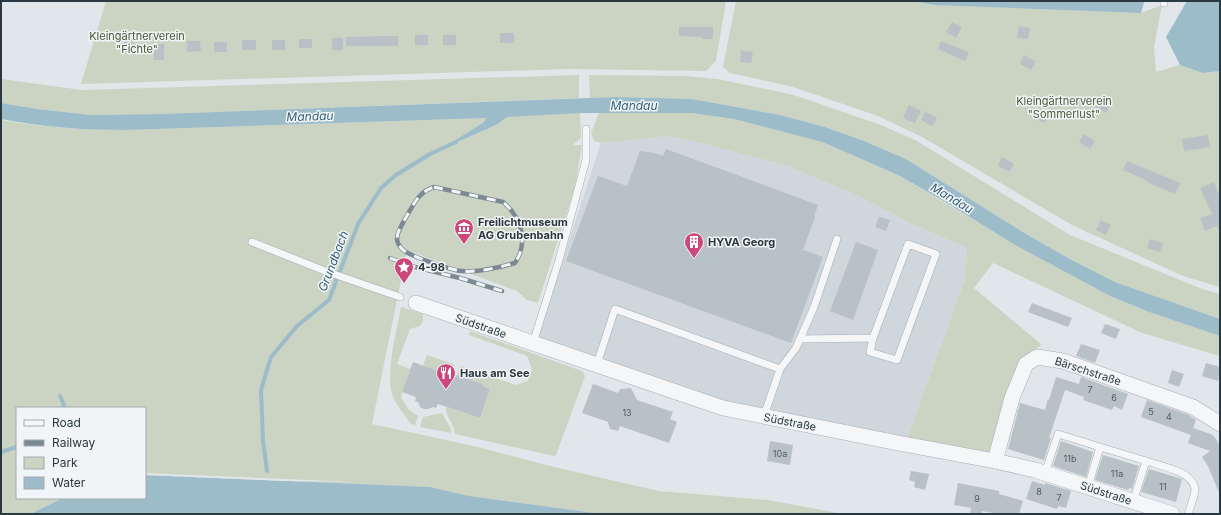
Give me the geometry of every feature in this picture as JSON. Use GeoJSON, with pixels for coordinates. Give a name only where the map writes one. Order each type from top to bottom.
{"type":"FeatureCollection","features":[{"type":"Feature","properties":{"kind":"street","name":"Südstraße"},"geometry":{"type":"LineString","coordinates":[[416,303],[723,408],[995,460],[1172,514]]}},
{"type":"Feature","properties":{"kind":"street","name":"Bärschstraße"},"geometry":{"type":"LineString","coordinates":[[995,460],[1012,398],[1026,364],[1037,357],[1063,361],[1193,407],[1220,424]]}},
{"type":"Feature","properties":{"kind":"lane"},"geometry":{"type":"LineString","coordinates":[[532,343],[559,260],[586,160],[586,129]]}},
{"type":"Feature","properties":{"kind":"lane"},"geometry":{"type":"LineString","coordinates":[[764,416],[780,368],[796,348],[814,307],[837,239]]}},
{"type":"Feature","properties":{"kind":"lane"},"geometry":{"type":"LineString","coordinates":[[252,242],[325,271],[400,297]]}},
{"type":"Feature","properties":{"kind":"lane"},"geometry":{"type":"LineString","coordinates":[[908,244],[936,254],[898,360],[870,352],[873,338],[908,244]]}},
{"type":"Feature","properties":{"kind":"lane"},"geometry":{"type":"LineString","coordinates":[[597,364],[615,308],[780,368]]}},
{"type":"Feature","properties":{"kind":"lane"},"geometry":{"type":"LineString","coordinates":[[800,339],[873,338]]}},
{"type":"Feature","properties":{"kind":"lane"},"geometry":{"type":"LineString","coordinates":[[1045,474],[1058,434],[1178,471],[1187,476],[1195,490],[1188,514]]}},
{"type":"Feature","properties":{"kind":"lane"},"geometry":{"type":"LineString","coordinates":[[1088,488],[1100,447]]}},
{"type":"Feature","properties":{"kind":"lane"},"geometry":{"type":"LineString","coordinates":[[1133,502],[1146,461]]}},
{"type":"Feature","properties":{"kind":"shaded area"},"geometry":{"type":"Polygon","coordinates":[[[669,136],[788,166],[861,197],[910,223],[967,248],[965,280],[906,441],[750,409],[537,339],[601,143],[669,136]]]}},
{"type":"Feature","properties":{"kind":"green space","name":"Kleingärtnerverein \"Fichte\""},"geometry":{"type":"Polygon","coordinates":[[[106,1],[726,1],[716,61],[706,71],[569,69],[81,84],[106,1]]]}},
{"type":"Feature","properties":{"kind":"green space","name":"Kleingärtnerverein \"Sommerlust\""},"geometry":{"type":"Polygon","coordinates":[[[736,1],[912,1],[934,5],[1141,13],[1162,5],[1154,47],[1156,72],[1180,65],[1203,73],[1220,71],[1220,287],[1183,276],[1072,225],[922,137],[878,116],[793,87],[730,73],[723,67],[736,1]]]}},
{"type":"Feature","properties":{"kind":"green space"},"geometry":{"type":"Polygon","coordinates":[[[579,75],[579,98],[162,114],[91,115],[1,103],[1,79],[82,90],[579,75]]]}},
{"type":"Feature","properties":{"kind":"green space"},"geometry":{"type":"Polygon","coordinates":[[[589,75],[685,76],[718,79],[794,95],[881,125],[917,141],[1070,235],[1202,289],[1220,294],[1220,319],[1115,282],[1068,258],[1021,231],[906,159],[864,141],[825,127],[780,115],[692,99],[616,97],[590,98],[589,75]]]}},
{"type":"Feature","properties":{"kind":"green space"},"geometry":{"type":"Polygon","coordinates":[[[580,112],[581,137],[573,145],[582,145],[575,187],[538,303],[527,300],[517,291],[407,250],[372,424],[478,447],[554,467],[659,491],[768,500],[844,514],[602,514],[469,496],[430,487],[146,475],[146,407],[16,407],[16,499],[61,499],[30,514],[4,514],[1,512],[1,120],[63,128],[125,130],[486,118],[484,122],[454,141],[455,143],[496,125],[507,117],[580,112]]]}},
{"type":"Feature","properties":{"kind":"green space"},"geometry":{"type":"Polygon","coordinates":[[[599,113],[691,113],[734,119],[822,142],[900,176],[1015,245],[1110,296],[1149,312],[1220,336],[1220,356],[1142,333],[993,263],[974,288],[1042,345],[1024,357],[990,454],[906,441],[965,280],[967,248],[910,223],[861,197],[788,166],[669,136],[601,143],[594,141],[591,133],[599,113]]]}},
{"type":"Feature","properties":{"kind":"green space"},"geometry":{"type":"Polygon","coordinates":[[[401,307],[423,314],[423,321],[420,326],[410,329],[397,364],[410,369],[401,397],[408,409],[418,416],[415,425],[411,424],[395,401],[390,381],[394,341],[401,307]]]}},
{"type":"Feature","properties":{"kind":"green space"},"geometry":{"type":"Polygon","coordinates":[[[470,331],[582,371],[585,376],[556,455],[554,456],[455,434],[455,430],[446,411],[446,407],[480,418],[490,389],[483,386],[483,384],[457,375],[460,366],[516,385],[528,381],[532,369],[527,356],[469,335],[470,331]]]}},
{"type":"Feature","properties":{"kind":"green space"},"geometry":{"type":"Polygon","coordinates":[[[427,355],[454,364],[450,375],[423,366],[427,355]]]}},
{"type":"Feature","properties":{"kind":"green space"},"geometry":{"type":"Polygon","coordinates":[[[442,413],[451,429],[451,433],[420,427],[423,417],[442,413]]]}},
{"type":"Feature","properties":{"kind":"water"},"geometry":{"type":"Polygon","coordinates":[[[912,1],[1144,2],[1141,13],[934,5],[912,1]]]}},
{"type":"Feature","properties":{"kind":"water"},"geometry":{"type":"Polygon","coordinates":[[[1187,1],[1220,1],[1220,71],[1203,73],[1180,65],[1166,37],[1187,1]]]}},
{"type":"Feature","properties":{"kind":"water","name":"Mandau"},"geometry":{"type":"Polygon","coordinates":[[[616,97],[692,99],[780,115],[825,127],[864,141],[906,159],[1021,231],[1068,258],[1115,282],[1220,319],[1220,336],[1149,312],[1110,296],[1015,245],[900,176],[822,142],[734,119],[691,113],[580,113],[507,117],[496,125],[452,143],[484,122],[486,118],[125,130],[63,128],[1,119],[1,103],[91,115],[162,114],[616,97]]]}},
{"type":"Feature","properties":{"kind":"water"},"geometry":{"type":"Polygon","coordinates":[[[146,475],[430,487],[469,496],[602,514],[30,514],[61,499],[146,499],[146,475]]]}},
{"type":"Feature","properties":{"kind":"pier"},"geometry":{"type":"Polygon","coordinates":[[[146,473],[359,482],[284,481],[146,475],[146,473]]]}},
{"type":"Feature","properties":{"kind":"building"},"geometry":{"type":"Polygon","coordinates":[[[952,22],[962,27],[956,38],[946,32],[952,22]]]}},
{"type":"Feature","properties":{"kind":"building"},"geometry":{"type":"Polygon","coordinates":[[[1019,26],[1030,28],[1028,39],[1017,38],[1019,26]]]}},
{"type":"Feature","properties":{"kind":"building"},"geometry":{"type":"Polygon","coordinates":[[[679,27],[713,27],[713,39],[679,36],[679,27]]]}},
{"type":"Feature","properties":{"kind":"building"},"geometry":{"type":"Polygon","coordinates":[[[500,33],[514,33],[514,43],[500,43],[500,33]]]}},
{"type":"Feature","properties":{"kind":"building"},"geometry":{"type":"Polygon","coordinates":[[[415,35],[428,35],[428,45],[415,45],[415,35]]]}},
{"type":"Feature","properties":{"kind":"building"},"geometry":{"type":"Polygon","coordinates":[[[443,35],[456,35],[456,45],[443,45],[443,35]]]}},
{"type":"Feature","properties":{"kind":"building"},"geometry":{"type":"Polygon","coordinates":[[[398,36],[398,46],[346,46],[346,37],[398,36]]]}},
{"type":"Feature","properties":{"kind":"building"},"geometry":{"type":"Polygon","coordinates":[[[332,38],[343,38],[343,50],[332,50],[332,38]]]}},
{"type":"Feature","properties":{"kind":"building"},"geometry":{"type":"Polygon","coordinates":[[[299,39],[312,39],[312,48],[299,48],[299,39]]]}},
{"type":"Feature","properties":{"kind":"building"},"geometry":{"type":"Polygon","coordinates":[[[125,40],[138,45],[135,55],[121,50],[125,40]]]}},
{"type":"Feature","properties":{"kind":"building"},"geometry":{"type":"Polygon","coordinates":[[[242,40],[256,40],[256,50],[242,50],[242,40]]]}},
{"type":"Feature","properties":{"kind":"building"},"geometry":{"type":"Polygon","coordinates":[[[272,40],[285,40],[285,50],[272,50],[272,40]]]}},
{"type":"Feature","properties":{"kind":"building"},"geometry":{"type":"Polygon","coordinates":[[[187,41],[200,41],[201,51],[187,52],[187,41]]]}},
{"type":"Feature","properties":{"kind":"building"},"geometry":{"type":"Polygon","coordinates":[[[941,41],[969,52],[965,61],[938,49],[941,41]]]}},
{"type":"Feature","properties":{"kind":"building"},"geometry":{"type":"Polygon","coordinates":[[[214,42],[227,42],[227,52],[214,52],[214,42]]]}},
{"type":"Feature","properties":{"kind":"building"},"geometry":{"type":"Polygon","coordinates":[[[154,44],[164,44],[164,60],[154,60],[154,44]]]}},
{"type":"Feature","properties":{"kind":"building"},"geometry":{"type":"Polygon","coordinates":[[[741,51],[753,52],[751,63],[740,62],[741,51]]]}},
{"type":"Feature","properties":{"kind":"building"},"geometry":{"type":"Polygon","coordinates":[[[1024,55],[1036,62],[1031,70],[1020,64],[1024,55]]]}},
{"type":"Feature","properties":{"kind":"building"},"geometry":{"type":"Polygon","coordinates":[[[1100,98],[1111,104],[1106,113],[1095,107],[1100,98]]]}},
{"type":"Feature","properties":{"kind":"building"},"geometry":{"type":"Polygon","coordinates":[[[909,105],[921,111],[915,123],[903,118],[909,105]]]}},
{"type":"Feature","properties":{"kind":"building"},"geometry":{"type":"Polygon","coordinates":[[[1038,108],[1049,115],[1044,123],[1033,117],[1038,108]]]}},
{"type":"Feature","properties":{"kind":"building"},"geometry":{"type":"Polygon","coordinates":[[[925,112],[937,118],[932,126],[921,120],[925,112]]]}},
{"type":"Feature","properties":{"kind":"building"},"geometry":{"type":"Polygon","coordinates":[[[1084,134],[1095,141],[1090,149],[1079,142],[1084,134]]]}},
{"type":"Feature","properties":{"kind":"building"},"geometry":{"type":"Polygon","coordinates":[[[1208,135],[1210,147],[1184,151],[1182,139],[1208,135]]]}},
{"type":"Feature","properties":{"kind":"building","name":"HYVA Georg"},"geometry":{"type":"Polygon","coordinates":[[[666,149],[818,205],[803,250],[823,257],[791,343],[566,261],[598,176],[627,186],[640,151],[655,153],[663,156],[666,149]]]}},
{"type":"Feature","properties":{"kind":"building"},"geometry":{"type":"Polygon","coordinates":[[[1002,157],[1014,164],[1010,172],[998,166],[1002,157]]]}},
{"type":"Feature","properties":{"kind":"building"},"geometry":{"type":"Polygon","coordinates":[[[1127,161],[1180,183],[1175,194],[1123,170],[1127,161]]]}},
{"type":"Feature","properties":{"kind":"building"},"geometry":{"type":"Polygon","coordinates":[[[1214,182],[1220,197],[1220,233],[1217,226],[1205,231],[1200,218],[1212,214],[1200,188],[1214,182]]]}},
{"type":"Feature","properties":{"kind":"building"},"geometry":{"type":"Polygon","coordinates":[[[879,217],[890,220],[886,231],[875,227],[879,217]]]}},
{"type":"Feature","properties":{"kind":"building"},"geometry":{"type":"Polygon","coordinates":[[[1101,220],[1111,225],[1106,235],[1096,230],[1101,220]]]}},
{"type":"Feature","properties":{"kind":"building"},"geometry":{"type":"Polygon","coordinates":[[[1150,239],[1163,243],[1160,252],[1147,248],[1150,239]]]}},
{"type":"Feature","properties":{"kind":"building"},"geometry":{"type":"Polygon","coordinates":[[[856,242],[878,250],[853,320],[830,311],[856,242]]]}},
{"type":"Feature","properties":{"kind":"building"},"geometry":{"type":"Polygon","coordinates":[[[1032,303],[1072,318],[1068,327],[1028,312],[1032,303]]]}},
{"type":"Feature","properties":{"kind":"building"},"geometry":{"type":"Polygon","coordinates":[[[1105,324],[1120,329],[1116,339],[1101,333],[1105,324]]]}},
{"type":"Feature","properties":{"kind":"building"},"geometry":{"type":"Polygon","coordinates":[[[1081,344],[1100,350],[1095,363],[1076,356],[1081,344]]]}},
{"type":"Feature","properties":{"kind":"building","name":"Haus am See"},"geometry":{"type":"Polygon","coordinates":[[[413,362],[456,377],[457,375],[483,384],[483,386],[490,389],[480,418],[438,404],[436,408],[433,407],[424,409],[420,407],[418,402],[415,401],[416,397],[402,392],[413,362]]]}},
{"type":"Feature","properties":{"kind":"building"},"geometry":{"type":"Polygon","coordinates":[[[1206,363],[1220,367],[1218,381],[1202,376],[1206,363]]]}},
{"type":"Feature","properties":{"kind":"building"},"geometry":{"type":"Polygon","coordinates":[[[1172,370],[1184,374],[1179,387],[1168,383],[1172,370]]]}},
{"type":"Feature","properties":{"kind":"building"},"geometry":{"type":"Polygon","coordinates":[[[1056,377],[1079,384],[1081,377],[1128,394],[1122,410],[1114,406],[1112,410],[1083,400],[1084,397],[1065,390],[1049,438],[1051,438],[1044,460],[1008,449],[1020,403],[1045,410],[1056,377]]]}},
{"type":"Feature","properties":{"kind":"building"},"geometry":{"type":"Polygon","coordinates":[[[593,384],[618,393],[620,389],[631,388],[637,400],[673,412],[670,419],[677,422],[669,443],[620,426],[618,431],[610,429],[608,422],[582,413],[593,384]]]}},
{"type":"Feature","properties":{"kind":"building"},"geometry":{"type":"Polygon","coordinates":[[[1147,400],[1189,415],[1196,420],[1193,428],[1213,435],[1220,445],[1220,495],[1208,466],[1202,457],[1210,451],[1188,443],[1191,435],[1141,417],[1147,400]]]}},
{"type":"Feature","properties":{"kind":"building"},"geometry":{"type":"Polygon","coordinates":[[[770,441],[793,445],[790,465],[767,461],[770,441]]]}},
{"type":"Feature","properties":{"kind":"building"},"geometry":{"type":"Polygon","coordinates":[[[1061,441],[1093,452],[1086,477],[1053,466],[1061,441]]]}},
{"type":"Feature","properties":{"kind":"building"},"geometry":{"type":"Polygon","coordinates":[[[1103,455],[1139,466],[1132,489],[1129,488],[1128,490],[1095,480],[1103,455]]]}},
{"type":"Feature","properties":{"kind":"building"},"geometry":{"type":"Polygon","coordinates":[[[1149,469],[1182,479],[1176,502],[1141,492],[1149,469]]]}},
{"type":"Feature","properties":{"kind":"building"},"geometry":{"type":"Polygon","coordinates":[[[911,471],[929,474],[925,490],[914,487],[915,482],[909,480],[911,471]]]}},
{"type":"Feature","properties":{"kind":"building"},"geometry":{"type":"Polygon","coordinates":[[[1032,481],[1045,485],[1045,483],[1071,491],[1066,508],[1058,506],[1057,509],[1026,499],[1032,481]]]}},
{"type":"Feature","properties":{"kind":"building"},"geometry":{"type":"Polygon","coordinates":[[[958,483],[999,491],[999,494],[1023,501],[1019,514],[998,514],[982,511],[982,514],[970,514],[971,508],[954,505],[958,483]]]}},
{"type":"Feature","properties":{"kind":"waterway","name":"Grundbach"},"geometry":{"type":"LineString","coordinates":[[267,471],[263,441],[261,390],[271,357],[297,326],[329,300],[358,224],[381,188],[396,175],[430,154],[456,142]]}},
{"type":"Feature","properties":{"kind":"waterway"},"geometry":{"type":"LineString","coordinates":[[60,396],[64,405],[63,407]]}},
{"type":"Feature","properties":{"kind":"waterway"},"geometry":{"type":"LineString","coordinates":[[1,452],[16,447]]}},
{"type":"Feature","properties":{"kind":"railway"},"geometry":{"type":"LineString","coordinates":[[434,187],[503,202],[514,215],[521,230],[522,247],[515,263],[495,268],[461,271],[414,256],[403,250],[397,240],[400,229],[419,196],[434,187]]}},
{"type":"Feature","properties":{"kind":"railway"},"geometry":{"type":"LineString","coordinates":[[390,258],[411,266],[460,278],[502,291]]}},
{"type":"Feature","properties":{"kind":"place","name":"Freilichtmuseum AG Grubenbahn"},"geometry":{"type":"Point","coordinates":[464,245]}},
{"type":"Feature","properties":{"kind":"place","name":"HYVA Georg"},"geometry":{"type":"Point","coordinates":[694,259]}},
{"type":"Feature","properties":{"kind":"place","name":"4-98"},"geometry":{"type":"Point","coordinates":[404,284]}},
{"type":"Feature","properties":{"kind":"place","name":"Haus am See"},"geometry":{"type":"Point","coordinates":[446,390]}}]}
